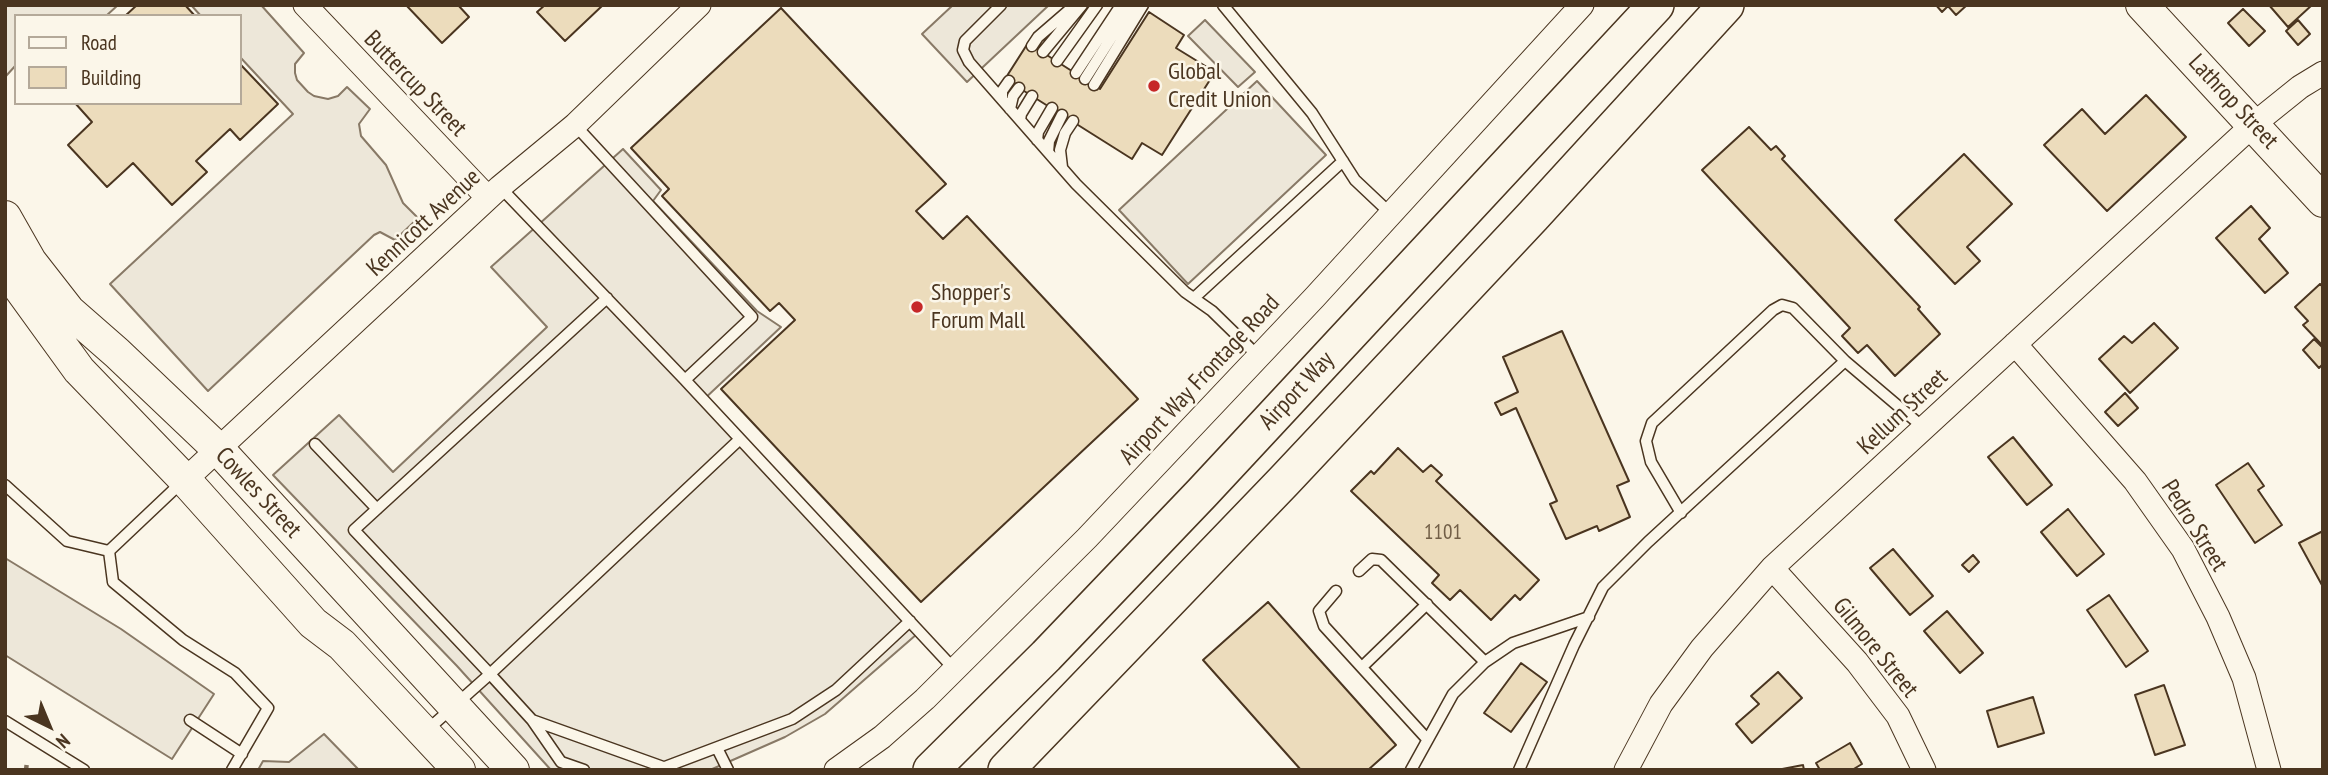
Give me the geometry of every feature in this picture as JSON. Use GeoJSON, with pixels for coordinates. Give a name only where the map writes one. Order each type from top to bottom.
{"type":"FeatureCollection","features":[{"type":"Feature","properties":{"kind":"main road","name":"Airport Way"},"geometry":{"type":"LineString","coordinates":[[931,770],[1046,656],[1202,493],[1656,5]]}},
{"type":"Feature","properties":{"kind":"main road"},"geometry":{"type":"LineString","coordinates":[[1006,770],[1399,359],[1726,5]]}},
{"type":"Feature","properties":{"kind":"main road","name":"Lathrop Street"},"geometry":{"type":"LineString","coordinates":[[2142,5],[2323,201]]}},
{"type":"Feature","properties":{"kind":"main road","name":"Cowles Street"},"geometry":{"type":"LineString","coordinates":[[5,217],[30,261],[69,311],[219,450],[513,770]]}},
{"type":"Feature","properties":{"kind":"main road","name":"Cowles Street"},"geometry":{"type":"LineString","coordinates":[[5,268],[79,370],[185,480],[313,623],[342,645],[459,770]]}},
{"type":"Feature","properties":{"kind":"street","name":"Buttercup Street"},"geometry":{"type":"LineString","coordinates":[[305,5],[494,192]]}},
{"type":"Feature","properties":{"kind":"street","name":"Kennicott Avenue"},"geometry":{"type":"LineString","coordinates":[[185,480],[494,192],[575,125],[699,5]]}},
{"type":"Feature","properties":{"kind":"street","name":"Airport Way Frontage Road"},"geometry":{"type":"LineString","coordinates":[[836,770],[882,737],[955,670],[1087,538],[1391,214],[1582,5]]}},
{"type":"Feature","properties":{"kind":"street","name":"Kellum Street"},"geometry":{"type":"LineString","coordinates":[[1626,770],[1661,704],[1702,648],[1772,568],[2254,124],[2300,87],[2323,73]]}},
{"type":"Feature","properties":{"kind":"street","name":"Pedro Street"},"geometry":{"type":"LineString","coordinates":[[2015,344],[2135,481],[2183,549],[2218,617],[2244,678],[2269,770]]}},
{"type":"Feature","properties":{"kind":"street","name":"Gilmore Street"},"geometry":{"type":"LineString","coordinates":[[1772,568],[1857,662],[1898,716],[1924,770]]}},
{"type":"Feature","properties":{"kind":"lane"},"geometry":{"type":"LineString","coordinates":[[1001,5],[965,41],[963,50],[969,62],[1062,167],[1185,292],[1212,311],[1258,356]]}},
{"type":"Feature","properties":{"kind":"lane"},"geometry":{"type":"LineString","coordinates":[[1032,46],[1038,37],[1074,5]]}},
{"type":"Feature","properties":{"kind":"lane"},"geometry":{"type":"LineString","coordinates":[[1043,52],[1082,5]]}},
{"type":"Feature","properties":{"kind":"lane"},"geometry":{"type":"LineString","coordinates":[[1057,61],[1097,5]]}},
{"type":"Feature","properties":{"kind":"lane"},"geometry":{"type":"LineString","coordinates":[[1085,79],[1121,5]]}},
{"type":"Feature","properties":{"kind":"lane"},"geometry":{"type":"LineString","coordinates":[[1085,79],[1132,5]]}},
{"type":"Feature","properties":{"kind":"lane"},"geometry":{"type":"LineString","coordinates":[[1085,79],[1143,5]]}},
{"type":"Feature","properties":{"kind":"lane"},"geometry":{"type":"LineString","coordinates":[[1223,5],[1312,113],[1355,180],[1391,214]]}},
{"type":"Feature","properties":{"kind":"lane"},"geometry":{"type":"LineString","coordinates":[[1002,99],[1002,91],[1009,81]]}},
{"type":"Feature","properties":{"kind":"lane"},"geometry":{"type":"LineString","coordinates":[[1010,109],[1013,96],[1019,88]]}},
{"type":"Feature","properties":{"kind":"lane"},"geometry":{"type":"LineString","coordinates":[[1020,120],[1032,96]]}},
{"type":"Feature","properties":{"kind":"lane"},"geometry":{"type":"LineString","coordinates":[[1037,140],[1038,132],[1057,112],[1048,152]]}},
{"type":"Feature","properties":{"kind":"lane"},"geometry":{"type":"LineString","coordinates":[[1062,167],[1060,150],[1065,133],[1073,121]]}},
{"type":"Feature","properties":{"kind":"lane"},"geometry":{"type":"LineString","coordinates":[[575,125],[752,317],[685,380]]}},
{"type":"Feature","properties":{"kind":"lane"},"geometry":{"type":"LineString","coordinates":[[1194,298],[1343,161]]}},
{"type":"Feature","properties":{"kind":"lane"},"geometry":{"type":"LineString","coordinates":[[494,192],[607,298],[955,670]]}},
{"type":"Feature","properties":{"kind":"lane"},"geometry":{"type":"LineString","coordinates":[[584,770],[561,762],[532,720],[355,530],[607,298]]}},
{"type":"Feature","properties":{"kind":"lane"},"geometry":{"type":"LineString","coordinates":[[1681,513],[1651,462],[1646,441],[1652,422],[1773,310],[1783,305],[1793,308],[1845,361],[1924,428]]}},
{"type":"Feature","properties":{"kind":"lane"},"geometry":{"type":"LineString","coordinates":[[1519,770],[1603,587],[1845,361]]}},
{"type":"Feature","properties":{"kind":"lane"},"geometry":{"type":"LineString","coordinates":[[425,733],[740,439]]}},
{"type":"Feature","properties":{"kind":"lane"},"geometry":{"type":"LineString","coordinates":[[315,444],[377,509]]}},
{"type":"Feature","properties":{"kind":"lane"},"geometry":{"type":"LineString","coordinates":[[109,551],[185,480]]}},
{"type":"Feature","properties":{"kind":"lane"},"geometry":{"type":"LineString","coordinates":[[5,485],[67,541],[109,551]]}},
{"type":"Feature","properties":{"kind":"lane"},"geometry":{"type":"LineString","coordinates":[[109,551],[113,582],[183,640],[235,673],[268,708],[232,770]]}},
{"type":"Feature","properties":{"kind":"lane"},"geometry":{"type":"LineString","coordinates":[[1359,571],[1373,559],[1381,559],[1485,662]]}},
{"type":"Feature","properties":{"kind":"lane"},"geometry":{"type":"LineString","coordinates":[[1336,591],[1319,611],[1324,626],[1427,739]]}},
{"type":"Feature","properties":{"kind":"lane"},"geometry":{"type":"LineString","coordinates":[[1362,667],[1427,604]]}},
{"type":"Feature","properties":{"kind":"lane"},"geometry":{"type":"LineString","coordinates":[[1411,770],[1454,694],[1485,662],[1513,643],[1589,617]]}},
{"type":"Feature","properties":{"kind":"lane"},"geometry":{"type":"LineString","coordinates":[[532,720],[662,769],[792,719],[836,690],[910,621]]}},
{"type":"Feature","properties":{"kind":"lane"},"geometry":{"type":"LineString","coordinates":[[190,720],[242,754]]}},
{"type":"Feature","properties":{"kind":"lane"},"geometry":{"type":"LineString","coordinates":[[5,721],[84,770]]}},
{"type":"Feature","properties":{"kind":"lane"},"geometry":{"type":"LineString","coordinates":[[717,748],[728,770]]}},
{"type":"Feature","properties":{"kind":"path"},"geometry":{"type":"LineString","coordinates":[[26,770],[27,762]]}},
{"type":"Feature","properties":{"kind":"shaded area"},"geometry":{"type":"Polygon","coordinates":[[[5,5],[118,5],[108,14],[14,14],[14,67],[6,76],[5,5]]]}},
{"type":"Feature","properties":{"kind":"shaded area"},"geometry":{"type":"Polygon","coordinates":[[[191,5],[261,5],[304,53],[295,64],[295,73],[297,80],[308,92],[328,99],[338,96],[347,87],[370,109],[359,124],[361,136],[386,165],[403,203],[418,218],[395,240],[380,232],[374,235],[208,391],[110,284],[293,114],[242,59],[242,14],[199,14],[191,5]]]}},
{"type":"Feature","properties":{"kind":"shaded area"},"geometry":{"type":"Polygon","coordinates":[[[953,5],[1049,5],[967,82],[922,34],[953,5]]]}},
{"type":"Feature","properties":{"kind":"shaded area"},"geometry":{"type":"Polygon","coordinates":[[[1205,20],[1255,72],[1238,87],[1188,36],[1205,20]]]}},
{"type":"Feature","properties":{"kind":"shaded area"},"geometry":{"type":"Polygon","coordinates":[[[1257,81],[1326,155],[1188,284],[1119,210],[1257,81]]]}},
{"type":"Feature","properties":{"kind":"shaded area"},"geometry":{"type":"Polygon","coordinates":[[[623,149],[661,190],[653,201],[757,311],[781,327],[701,402],[917,634],[825,714],[785,737],[710,770],[551,770],[457,666],[273,475],[339,415],[393,472],[547,327],[491,267],[623,149]]]}},
{"type":"Feature","properties":{"kind":"shaded area"},"geometry":{"type":"Polygon","coordinates":[[[5,558],[121,629],[214,694],[172,759],[5,655],[5,558]]]}},
{"type":"Feature","properties":{"kind":"shaded area"},"geometry":{"type":"Polygon","coordinates":[[[324,734],[359,770],[258,770],[263,761],[289,762],[324,734]]]}},
{"type":"Feature","properties":{"kind":"building"},"geometry":{"type":"Polygon","coordinates":[[[137,5],[185,5],[193,14],[127,14],[137,5]]]}},
{"type":"Feature","properties":{"kind":"building"},"geometry":{"type":"Polygon","coordinates":[[[406,5],[458,5],[469,17],[442,43],[406,5]]]}},
{"type":"Feature","properties":{"kind":"building"},"geometry":{"type":"Polygon","coordinates":[[[545,5],[603,5],[565,41],[537,12],[545,5]]]}},
{"type":"Feature","properties":{"kind":"building"},"geometry":{"type":"Polygon","coordinates":[[[1936,5],[1967,5],[1956,15],[1948,6],[1942,12],[1936,5]]]}},
{"type":"Feature","properties":{"kind":"building"},"geometry":{"type":"Polygon","coordinates":[[[2269,5],[2312,5],[2288,27],[2269,5]]]}},
{"type":"Feature","properties":{"kind":"building","name":"Shopper's Forum Mall"},"geometry":{"type":"Polygon","coordinates":[[[781,8],[946,184],[916,211],[943,239],[967,216],[1138,399],[921,602],[721,389],[795,320],[779,303],[770,311],[662,196],[669,189],[631,148],[781,8]]]}},
{"type":"Feature","properties":{"kind":"building"},"geometry":{"type":"Polygon","coordinates":[[[2243,9],[2265,31],[2249,46],[2228,23],[2243,9]]]}},
{"type":"Feature","properties":{"kind":"building","name":"Global Credit Union"},"geometry":{"type":"Polygon","coordinates":[[[1149,12],[1184,35],[1176,48],[1215,72],[1162,155],[1142,143],[1132,159],[1005,79],[1028,43],[1100,89],[1149,12]]]}},
{"type":"Feature","properties":{"kind":"building"},"geometry":{"type":"Polygon","coordinates":[[[2298,20],[2310,34],[2298,45],[2286,31],[2298,20]]]}},
{"type":"Feature","properties":{"kind":"building"},"geometry":{"type":"Polygon","coordinates":[[[242,66],[278,104],[240,140],[230,129],[196,161],[207,172],[172,205],[133,163],[107,187],[68,145],[92,122],[77,105],[242,105],[242,66]]]}},
{"type":"Feature","properties":{"kind":"building"},"geometry":{"type":"Polygon","coordinates":[[[2146,95],[2186,137],[2107,211],[2044,145],[2082,109],[2105,134],[2146,95]]]}},
{"type":"Feature","properties":{"kind":"building"},"geometry":{"type":"Polygon","coordinates":[[[1749,127],[1771,150],[1776,146],[1785,156],[1782,159],[1920,307],[1918,309],[1940,334],[1895,376],[1867,345],[1858,353],[1842,336],[1850,328],[1702,170],[1749,127]]]}},
{"type":"Feature","properties":{"kind":"building"},"geometry":{"type":"Polygon","coordinates":[[[1964,154],[2012,204],[1967,247],[1980,261],[1955,284],[1895,220],[1964,154]]]}},
{"type":"Feature","properties":{"kind":"building"},"geometry":{"type":"Polygon","coordinates":[[[2251,206],[2270,228],[2259,239],[2288,273],[2265,293],[2216,238],[2251,206]]]}},
{"type":"Feature","properties":{"kind":"building"},"geometry":{"type":"Polygon","coordinates":[[[2320,284],[2323,287],[2323,346],[2303,325],[2308,321],[2295,307],[2320,284]]]}},
{"type":"Feature","properties":{"kind":"building"},"geometry":{"type":"Polygon","coordinates":[[[2154,323],[2178,348],[2130,393],[2099,359],[2124,336],[2132,343],[2154,323]]]}},
{"type":"Feature","properties":{"kind":"building"},"geometry":{"type":"Polygon","coordinates":[[[1562,331],[1629,481],[1617,486],[1630,517],[1599,531],[1597,526],[1566,539],[1550,504],[1557,501],[1516,408],[1501,415],[1495,403],[1518,392],[1503,357],[1562,331]]]}},
{"type":"Feature","properties":{"kind":"building"},"geometry":{"type":"Polygon","coordinates":[[[2314,339],[2323,348],[2323,364],[2319,368],[2303,350],[2314,339]]]}},
{"type":"Feature","properties":{"kind":"building"},"geometry":{"type":"Polygon","coordinates":[[[2125,393],[2138,408],[2118,426],[2105,412],[2125,393]]]}},
{"type":"Feature","properties":{"kind":"building"},"geometry":{"type":"Polygon","coordinates":[[[2013,437],[2052,485],[2027,505],[1988,457],[2013,437]]]}},
{"type":"Feature","properties":{"kind":"building"},"geometry":{"type":"Polygon","coordinates":[[[1398,448],[1423,472],[1431,465],[1442,475],[1436,481],[1539,580],[1520,600],[1515,595],[1491,620],[1460,590],[1450,600],[1432,583],[1439,575],[1351,491],[1371,471],[1374,474],[1398,448]]]}},
{"type":"Feature","properties":{"kind":"building"},"geometry":{"type":"Polygon","coordinates":[[[2248,463],[2264,486],[2258,490],[2282,525],[2255,543],[2216,485],[2248,463]]]}},
{"type":"Feature","properties":{"kind":"building"},"geometry":{"type":"Polygon","coordinates":[[[2068,509],[2104,554],[2077,576],[2041,532],[2068,509]]]}},
{"type":"Feature","properties":{"kind":"building"},"geometry":{"type":"Polygon","coordinates":[[[2323,531],[2323,587],[2299,543],[2323,531]]]}},
{"type":"Feature","properties":{"kind":"building"},"geometry":{"type":"Polygon","coordinates":[[[1893,549],[1933,596],[1910,615],[1870,568],[1893,549]]]}},
{"type":"Feature","properties":{"kind":"building"},"geometry":{"type":"Polygon","coordinates":[[[1973,555],[1979,562],[1969,572],[1962,565],[1973,555]]]}},
{"type":"Feature","properties":{"kind":"building"},"geometry":{"type":"Polygon","coordinates":[[[2109,595],[2148,651],[2126,667],[2087,610],[2109,595]]]}},
{"type":"Feature","properties":{"kind":"building"},"geometry":{"type":"Polygon","coordinates":[[[1268,602],[1396,745],[1368,770],[1301,770],[1203,660],[1268,602]]]}},
{"type":"Feature","properties":{"kind":"building"},"geometry":{"type":"Polygon","coordinates":[[[1947,611],[1983,653],[1960,673],[1924,631],[1947,611]]]}},
{"type":"Feature","properties":{"kind":"building"},"geometry":{"type":"Polygon","coordinates":[[[1521,663],[1547,682],[1511,732],[1484,713],[1521,663]]]}},
{"type":"Feature","properties":{"kind":"building"},"geometry":{"type":"Polygon","coordinates":[[[1778,672],[1802,698],[1752,743],[1736,724],[1759,704],[1751,696],[1778,672]]]}},
{"type":"Feature","properties":{"kind":"building"},"geometry":{"type":"Polygon","coordinates":[[[2164,685],[2185,745],[2155,755],[2135,695],[2164,685]]]}},
{"type":"Feature","properties":{"kind":"building"},"geometry":{"type":"Polygon","coordinates":[[[2033,697],[2044,733],[1998,747],[1987,711],[2033,697]]]}},
{"type":"Feature","properties":{"kind":"building"},"geometry":{"type":"Polygon","coordinates":[[[1850,743],[1862,764],[1852,770],[1820,770],[1816,763],[1850,743]]]}},
{"type":"Feature","properties":{"kind":"building"},"geometry":{"type":"Polygon","coordinates":[[[1803,765],[1804,770],[1777,770],[1803,765]]]}},
{"type":"Feature","properties":{"kind":"place","name":"Global Credit Union"},"geometry":{"type":"Point","coordinates":[1154,86]}},
{"type":"Feature","properties":{"kind":"place","name":"Shopper's Forum Mall"},"geometry":{"type":"Point","coordinates":[917,307]}}]}
